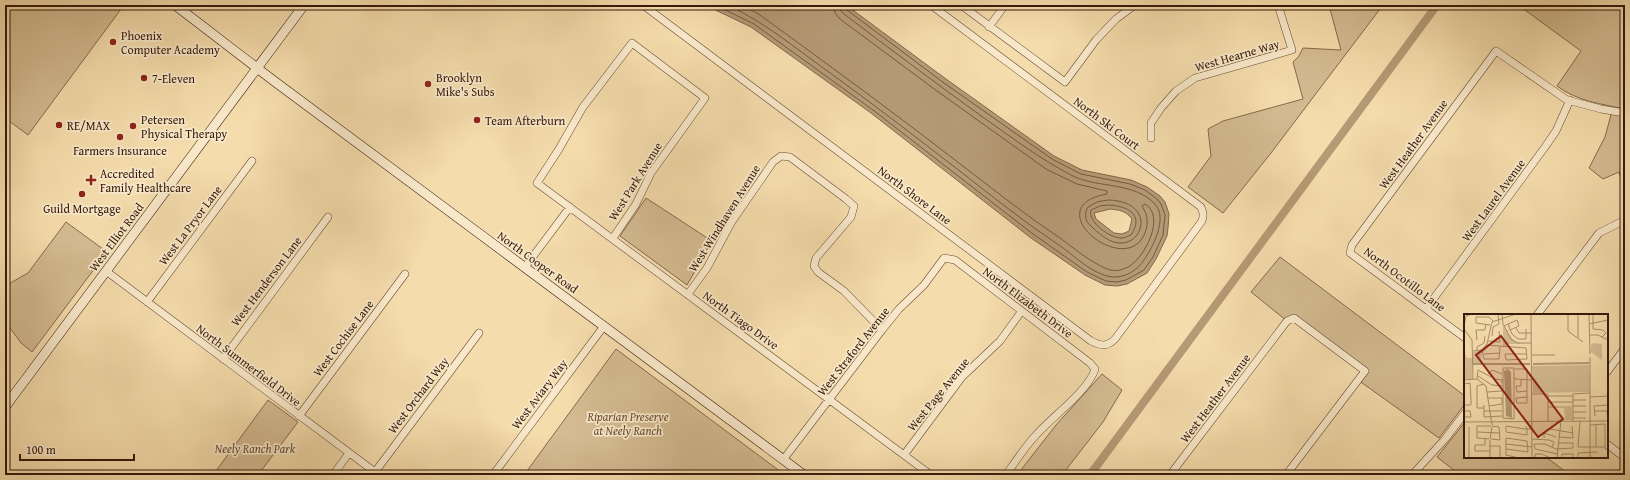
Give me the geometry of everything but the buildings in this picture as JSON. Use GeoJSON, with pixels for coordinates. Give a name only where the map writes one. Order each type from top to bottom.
{"type":"FeatureCollection","features":[{"type":"Feature","properties":{"kind":"main road","name":"North Cooper Road"},"geometry":{"type":"LineString","coordinates":[[175,5],[257,68],[804,475]]}},
{"type":"Feature","properties":{"kind":"main road","name":"West Elliot Road"},"geometry":{"type":"LineString","coordinates":[[5,407],[304,5]]}},
{"type":"Feature","properties":{"kind":"street","name":"North Shore Lane"},"geometry":{"type":"LineString","coordinates":[[643,5],[1097,344],[1107,345],[1115,339],[1159,278]]}},
{"type":"Feature","properties":{"kind":"street","name":"North Ski Court"},"geometry":{"type":"LineString","coordinates":[[930,5],[1200,207],[1204,216],[1202,220],[1159,278]]}},
{"type":"Feature","properties":{"kind":"street"},"geometry":{"type":"LineString","coordinates":[[961,5],[988,27],[1065,82],[1096,40],[1116,19],[1135,5]]}},
{"type":"Feature","properties":{"kind":"street"},"geometry":{"type":"LineString","coordinates":[[988,27],[1005,5]]}},
{"type":"Feature","properties":{"kind":"street","name":"West Hearne Way"},"geometry":{"type":"LineString","coordinates":[[1151,138],[1152,123],[1161,108],[1176,91],[1195,78],[1292,50],[1278,5]]}},
{"type":"Feature","properties":{"kind":"street","name":"West Park Avenue"},"geometry":{"type":"LineString","coordinates":[[537,183],[559,149],[583,107],[632,44],[705,98],[651,173],[636,204],[613,238]]}},
{"type":"Feature","properties":{"kind":"street","name":"West Heather Avenue"},"geometry":{"type":"LineString","coordinates":[[1350,253],[1352,245],[1496,51],[1550,89],[1570,100]]}},
{"type":"Feature","properties":{"kind":"street"},"geometry":{"type":"LineString","coordinates":[[1570,100],[1601,109],[1625,113]]}},
{"type":"Feature","properties":{"kind":"street","name":"West Laurel Avenue"},"geometry":{"type":"LineString","coordinates":[[1426,309],[1545,147],[1556,131],[1570,100]]}},
{"type":"Feature","properties":{"kind":"street","name":"West Windhaven Avenue"},"geometry":{"type":"LineString","coordinates":[[688,294],[707,268],[731,223],[773,162],[781,156],[790,157],[854,206],[851,217],[816,258],[814,266],[818,272],[844,291],[882,330]]}},
{"type":"Feature","properties":{"kind":"street","name":"West La Pryor Lane"},"geometry":{"type":"LineString","coordinates":[[147,302],[252,161]]}},
{"type":"Feature","properties":{"kind":"street","name":"North Tiago Drive"},"geometry":{"type":"LineString","coordinates":[[537,183],[931,475]]}},
{"type":"Feature","properties":{"kind":"street"},"geometry":{"type":"LineString","coordinates":[[525,267],[570,207]]}},
{"type":"Feature","properties":{"kind":"street","name":"West Henderson Lane"},"geometry":{"type":"LineString","coordinates":[[223,359],[328,217]]}},
{"type":"Feature","properties":{"kind":"street"},"geometry":{"type":"LineString","coordinates":[[1538,314],[1599,233],[1625,220]]}},
{"type":"Feature","properties":{"kind":"street","name":"North Ocotillo Lane"},"geometry":{"type":"LineString","coordinates":[[1350,253],[1464,337]]}},
{"type":"Feature","properties":{"kind":"street","name":"North Elizabeth Drive"},"geometry":{"type":"LineString","coordinates":[[944,258],[955,260],[1021,312],[1090,363],[1095,369],[1094,375],[1074,399],[1037,433],[1006,475]]}},
{"type":"Feature","properties":{"kind":"street","name":"West Straford Avenue"},"geometry":{"type":"LineString","coordinates":[[783,460],[882,330],[899,309],[924,285],[944,258]]}},
{"type":"Feature","properties":{"kind":"street","name":"North Summerfield Drive"},"geometry":{"type":"LineString","coordinates":[[106,271],[377,473]]}},
{"type":"Feature","properties":{"kind":"street","name":"West Cochise Lane"},"geometry":{"type":"LineString","coordinates":[[299,416],[405,274]]}},
{"type":"Feature","properties":{"kind":"street","name":"West Page Avenue"},"geometry":{"type":"LineString","coordinates":[[904,455],[962,377],[1000,340],[1021,312]]}},
{"type":"Feature","properties":{"kind":"street","name":"West Heather Avenue"},"geometry":{"type":"LineString","coordinates":[[1170,475],[1288,321],[1294,318],[1365,371],[1286,475]]}},
{"type":"Feature","properties":{"kind":"street","name":"West Aviary Way"},"geometry":{"type":"LineString","coordinates":[[493,475],[604,326]]}},
{"type":"Feature","properties":{"kind":"street","name":"West Orchard Way"},"geometry":{"type":"LineString","coordinates":[[377,473],[479,333]]}},
{"type":"Feature","properties":{"kind":"street"},"geometry":{"type":"LineString","coordinates":[[1608,371],[1625,348]]}},
{"type":"Feature","properties":{"kind":"street"},"geometry":{"type":"LineString","coordinates":[[1412,475],[1445,439],[1464,414]]}},
{"type":"Feature","properties":{"kind":"street"},"geometry":{"type":"LineString","coordinates":[[1608,445],[1625,458]]}},
{"type":"Feature","properties":{"kind":"street"},"geometry":{"type":"LineString","coordinates":[[333,475],[349,453]]}},
{"type":"Feature","properties":{"kind":"green space"},"geometry":{"type":"Polygon","coordinates":[[[5,5],[124,5],[28,135],[5,118],[5,5]]]}},
{"type":"Feature","properties":{"kind":"green space"},"geometry":{"type":"Polygon","coordinates":[[[1329,5],[1383,5],[1271,153],[1223,213],[1188,187],[1211,156],[1208,129],[1223,121],[1303,99],[1293,62],[1299,56],[1303,48],[1341,50],[1329,5]]]}},
{"type":"Feature","properties":{"kind":"green space"},"geometry":{"type":"Polygon","coordinates":[[[1518,5],[1625,5],[1625,109],[1581,99],[1557,86],[1581,51],[1518,5]]]}},
{"type":"Feature","properties":{"kind":"green space"},"geometry":{"type":"Polygon","coordinates":[[[1612,111],[1625,113],[1625,193],[1619,172],[1603,179],[1589,168],[1605,137],[1612,111]]]}},
{"type":"Feature","properties":{"kind":"green space"},"geometry":{"type":"Polygon","coordinates":[[[646,198],[712,241],[687,285],[620,236],[646,198]]]}},
{"type":"Feature","properties":{"kind":"green space"},"geometry":{"type":"Polygon","coordinates":[[[66,222],[107,252],[32,352],[21,343],[5,321],[5,286],[28,273],[66,222]]]}},
{"type":"Feature","properties":{"kind":"green space"},"geometry":{"type":"Polygon","coordinates":[[[1280,257],[1464,395],[1464,405],[1439,438],[1358,380],[1365,371],[1294,318],[1287,321],[1251,292],[1280,257]]]}},
{"type":"Feature","properties":{"kind":"green space","name":"Riparian Preserve at Neely Ranch"},"geometry":{"type":"Polygon","coordinates":[[[616,349],[785,475],[524,475],[616,349]]]}},
{"type":"Feature","properties":{"kind":"green space"},"geometry":{"type":"Polygon","coordinates":[[[1102,374],[1122,390],[1103,422],[1062,475],[1017,475],[1056,425],[1102,374]]]}},
{"type":"Feature","properties":{"kind":"green space","name":"Neely Ranch Park"},"geometry":{"type":"Polygon","coordinates":[[[268,400],[298,422],[258,475],[213,475],[268,400]]]}},
{"type":"Feature","properties":{"kind":"green space"},"geometry":{"type":"Polygon","coordinates":[[[1464,423],[1464,458],[1547,458],[1570,475],[1460,475],[1437,457],[1464,423]]]}},
{"type":"Feature","properties":{"kind":"water"},"geometry":{"type":"Polygon","coordinates":[[[705,5],[846,5],[1054,156],[1082,170],[1131,180],[1147,187],[1160,196],[1165,202],[1169,214],[1167,236],[1156,259],[1147,273],[1127,284],[1117,286],[1105,285],[1085,275],[1031,238],[871,113],[751,27],[705,5]],[[1110,209],[1094,213],[1096,219],[1114,233],[1122,234],[1129,231],[1132,219],[1130,216],[1120,210],[1110,209]]]}},
{"type":"Feature","properties":{"kind":"waterway"},"geometry":{"type":"LineString","coordinates":[[1090,475],[1437,5]]}},
{"type":"Feature","properties":{"kind":"place","name":"Phoenix Computer Academy"},"geometry":{"type":"Point","coordinates":[113,42]}},
{"type":"Feature","properties":{"kind":"place","name":"7-Eleven"},"geometry":{"type":"Point","coordinates":[144,78]}},
{"type":"Feature","properties":{"kind":"place","name":"Brooklyn Mike's Subs"},"geometry":{"type":"Point","coordinates":[428,84]}},
{"type":"Feature","properties":{"kind":"place","name":"Team Afterburn"},"geometry":{"type":"Point","coordinates":[477,120]}},
{"type":"Feature","properties":{"kind":"place","name":"RE/MAX"},"geometry":{"type":"Point","coordinates":[59,125]}},
{"type":"Feature","properties":{"kind":"place","name":"Petersen Physical Therapy"},"geometry":{"type":"Point","coordinates":[133,126]}},
{"type":"Feature","properties":{"kind":"place","name":"Farmers Insurance"},"geometry":{"type":"Point","coordinates":[120,137]}},
{"type":"Feature","properties":{"kind":"place","name":"Accredited Family Healthcare"},"geometry":{"type":"Point","coordinates":[91,180]}},
{"type":"Feature","properties":{"kind":"place","name":"Guild Mortgage"},"geometry":{"type":"Point","coordinates":[82,194]}}]}
